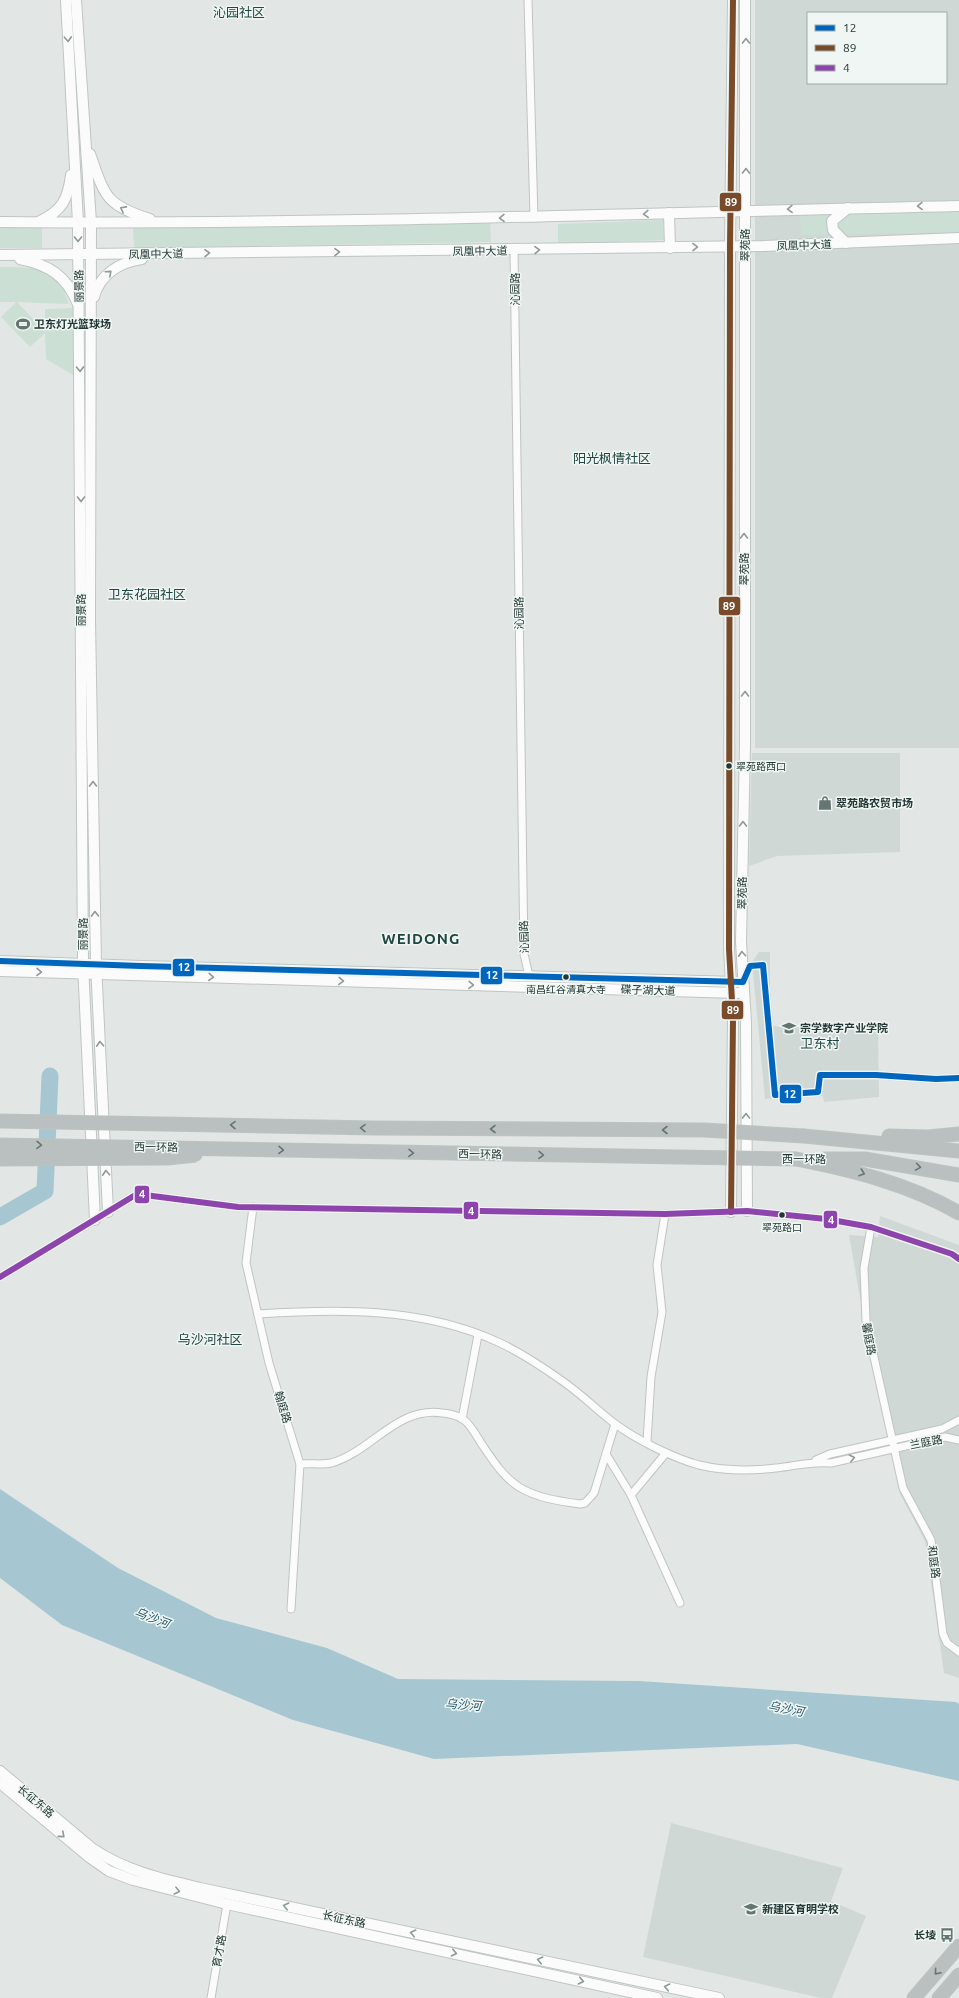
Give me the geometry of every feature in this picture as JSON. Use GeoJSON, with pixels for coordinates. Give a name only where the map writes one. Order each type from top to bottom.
{"type":"FeatureCollection","features":[{"type":"Feature","properties":{"kind":"highway","name":"西一环路"},"geometry":{"type":"LineString","coordinates":[[0,1121],[365,1128],[704,1130],[804,1136],[959,1151]]}},
{"type":"Feature","properties":{"kind":"highway"},"geometry":{"type":"LineString","coordinates":[[804,1136],[928,1137],[959,1134]]}},
{"type":"Feature","properties":{"kind":"highway","name":"西一环路"},"geometry":{"type":"LineString","coordinates":[[0,1145],[796,1159],[865,1158],[959,1174]]}},
{"type":"Feature","properties":{"kind":"highway"},"geometry":{"type":"LineString","coordinates":[[0,1159],[168,1158],[256,1149]]}},
{"type":"Feature","properties":{"kind":"highway"},"geometry":{"type":"LineString","coordinates":[[796,1159],[855,1171],[916,1192],[959,1213]]}},
{"type":"Feature","properties":{"kind":"highway"},"geometry":{"type":"LineString","coordinates":[[914,1998],[959,1946]]}},
{"type":"Feature","properties":{"kind":"highway"},"geometry":{"type":"LineString","coordinates":[[939,1998],[959,1975]]}},
{"type":"Feature","properties":{"kind":"main road","name":"丽景路"},"geometry":{"type":"LineString","coordinates":[[66,0],[78,223],[83,969],[95,1220]]}},
{"type":"Feature","properties":{"kind":"main road","name":"丽景路"},"geometry":{"type":"LineString","coordinates":[[76,0],[91,222],[90,621],[96,969],[108,1212]]}},
{"type":"Feature","properties":{"kind":"main road","name":"翠苑路"},"geometry":{"type":"LineString","coordinates":[[731,1212],[732,993],[729,949],[730,246],[733,0]]}},
{"type":"Feature","properties":{"kind":"main road","name":"翠苑路"},"geometry":{"type":"LineString","coordinates":[[745,0],[745,744],[741,942],[746,1022],[747,1211]]}},
{"type":"Feature","properties":{"kind":"main road"},"geometry":{"type":"LineString","coordinates":[[86,140],[101,187],[107,197],[118,206],[130,212],[160,222]]}},
{"type":"Feature","properties":{"kind":"main road"},"geometry":{"type":"LineString","coordinates":[[37,222],[52,216],[65,200],[69,190],[74,149]]}},
{"type":"Feature","properties":{"kind":"main road"},"geometry":{"type":"LineString","coordinates":[[0,222],[78,223],[534,218],[746,210],[959,206]]}},
{"type":"Feature","properties":{"kind":"main road"},"geometry":{"type":"LineString","coordinates":[[846,243],[833,230],[832,222],[848,208]]}},
{"type":"Feature","properties":{"kind":"main road"},"geometry":{"type":"LineString","coordinates":[[669,213],[670,248]]}},
{"type":"Feature","properties":{"kind":"main road","name":"凤凰中大道"},"geometry":{"type":"LineString","coordinates":[[0,255],[670,248],[959,238]]}},
{"type":"Feature","properties":{"kind":"main road"},"geometry":{"type":"LineString","coordinates":[[91,307],[96,289],[104,278],[115,268],[127,261],[175,254]]}},
{"type":"Feature","properties":{"kind":"main road"},"geometry":{"type":"LineString","coordinates":[[0,255],[29,261],[51,269],[62,278],[69,287],[79,308]]}},
{"type":"Feature","properties":{"kind":"main road","name":"碟子湖大道"},"geometry":{"type":"LineString","coordinates":[[0,961],[83,969]]}},
{"type":"Feature","properties":{"kind":"main road","name":"碟子湖大道"},"geometry":{"type":"LineString","coordinates":[[0,971],[96,969],[529,976],[743,982]]}},
{"type":"Feature","properties":{"kind":"main road","name":"碟子湖大道"},"geometry":{"type":"LineString","coordinates":[[96,969],[744,993]]}},
{"type":"Feature","properties":{"kind":"main road","name":"长征东路"},"geometry":{"type":"LineString","coordinates":[[0,1770],[93,1849],[108,1859],[137,1871],[200,1888],[719,1998]]}},
{"type":"Feature","properties":{"kind":"main road","name":"长征东路"},"geometry":{"type":"LineString","coordinates":[[0,1783],[108,1871],[133,1880],[227,1904],[657,1998]]}},
{"type":"Feature","properties":{"kind":"street"},"geometry":{"type":"LineString","coordinates":[[528,0],[534,218]]}},
{"type":"Feature","properties":{"kind":"street","name":"沁园路"},"geometry":{"type":"LineString","coordinates":[[514,250],[524,947],[529,976]]}},
{"type":"Feature","properties":{"kind":"street"},"geometry":{"type":"LineString","coordinates":[[743,982],[750,966],[763,965],[775,1095],[818,1092],[820,1075],[876,1075],[936,1079],[959,1078]]}},
{"type":"Feature","properties":{"kind":"street"},"geometry":{"type":"LineString","coordinates":[[0,1277],[137,1194],[238,1207],[665,1214],[747,1211],[826,1219],[871,1227],[952,1254],[959,1259]]}},
{"type":"Feature","properties":{"kind":"street","name":"翰庭路"},"geometry":{"type":"LineString","coordinates":[[253,1207],[246,1263],[269,1363],[300,1464],[291,1609]]}},
{"type":"Feature","properties":{"kind":"street"},"geometry":{"type":"LineString","coordinates":[[647,1442],[650,1377],[662,1312],[657,1265],[665,1214]]}},
{"type":"Feature","properties":{"kind":"street","name":"馨庭路"},"geometry":{"type":"LineString","coordinates":[[871,1227],[864,1268],[866,1321],[893,1449]]}},
{"type":"Feature","properties":{"kind":"street"},"geometry":{"type":"LineString","coordinates":[[258,1314],[347,1310],[393,1313],[436,1321],[478,1335],[497,1342],[536,1363],[569,1386],[615,1424],[666,1453],[700,1465],[737,1470],[776,1468],[814,1462],[830,1454],[942,1429],[959,1420]]}},
{"type":"Feature","properties":{"kind":"street"},"geometry":{"type":"LineString","coordinates":[[462,1419],[478,1335]]}},
{"type":"Feature","properties":{"kind":"street"},"geometry":{"type":"LineString","coordinates":[[300,1464],[330,1463],[362,1448],[390,1427],[424,1414],[442,1412],[462,1419],[473,1430],[493,1461],[507,1477],[529,1492],[545,1498],[580,1504],[590,1499],[598,1485],[615,1424]]}},
{"type":"Feature","properties":{"kind":"street","name":"兰庭路"},"geometry":{"type":"LineString","coordinates":[[814,1462],[831,1462],[945,1437],[959,1440]]}},
{"type":"Feature","properties":{"kind":"street","name":"和庭路"},"geometry":{"type":"LineString","coordinates":[[893,1449],[903,1488],[931,1540],[943,1634],[947,1643],[959,1652]]}},
{"type":"Feature","properties":{"kind":"street"},"geometry":{"type":"LineString","coordinates":[[631,1495],[666,1453]]}},
{"type":"Feature","properties":{"kind":"street"},"geometry":{"type":"LineString","coordinates":[[606,1454],[631,1495],[680,1603]]}},
{"type":"Feature","properties":{"kind":"street","name":"育才路"},"geometry":{"type":"LineString","coordinates":[[211,1998],[227,1904]]}},
{"type":"Feature","properties":{"kind":"shaded area"},"geometry":{"type":"Polygon","coordinates":[[[755,0],[959,0],[959,748],[755,748],[755,0]]]}},
{"type":"Feature","properties":{"kind":"shaded area","name":"翠苑路农贸市场"},"geometry":{"type":"Polygon","coordinates":[[[752,753],[900,753],[900,852],[777,856],[749,866],[752,753]]]}},
{"type":"Feature","properties":{"kind":"shaded area","name":"宗学数字产业学院"},"geometry":{"type":"Polygon","coordinates":[[[759,952],[770,952],[770,1026],[878,1030],[879,1097],[824,1102],[823,1096],[765,1099],[752,962],[759,952]]]}},
{"type":"Feature","properties":{"kind":"shaded area"},"geometry":{"type":"Polygon","coordinates":[[[880,1216],[959,1245],[959,1678],[944,1673],[925,1541],[900,1494],[863,1315],[849,1235],[878,1237],[880,1216]]]}},
{"type":"Feature","properties":{"kind":"shaded area","name":"新建区育明学校"},"geometry":{"type":"Polygon","coordinates":[[[671,1823],[843,1868],[831,1901],[866,1916],[832,1998],[821,1998],[643,1957],[671,1823]]]}},
{"type":"Feature","properties":{"kind":"green space"},"geometry":{"type":"Polygon","coordinates":[[[959,209],[959,232],[801,235],[800,213],[959,209]]]}},
{"type":"Feature","properties":{"kind":"green space"},"geometry":{"type":"Polygon","coordinates":[[[490,220],[491,242],[134,248],[133,227],[490,220]]]}},
{"type":"Feature","properties":{"kind":"green space"},"geometry":{"type":"Polygon","coordinates":[[[663,220],[664,240],[558,244],[558,224],[663,220]]]}},
{"type":"Feature","properties":{"kind":"green space"},"geometry":{"type":"Polygon","coordinates":[[[0,227],[42,228],[42,248],[0,248],[0,227]]]}},
{"type":"Feature","properties":{"kind":"green space"},"geometry":{"type":"Polygon","coordinates":[[[0,267],[40,270],[48,273],[60,283],[69,304],[17,302],[45,332],[45,309],[74,308],[75,376],[46,359],[45,333],[30,347],[1,317],[16,302],[0,302],[0,267]]]}},
{"type":"Feature","properties":{"kind":"water","name":"乌沙河"},"geometry":{"type":"Polygon","coordinates":[[[0,1489],[118,1568],[216,1618],[327,1648],[398,1679],[639,1681],[956,1702],[959,1704],[959,1781],[797,1744],[434,1759],[293,1720],[62,1625],[0,1578],[0,1489]]]}},
{"type":"Feature","properties":{"kind":"waterway"},"geometry":{"type":"LineString","coordinates":[[0,1217],[45,1191],[50,1076]]}},
{"type":"Feature","properties":{"kind":"transit line","name":"89"},"geometry":{"type":"LineString","coordinates":[[731,1212],[733,1018],[729,949],[730,246],[733,0]]}},
{"type":"Feature","properties":{"kind":"transit line","name":"12"},"geometry":{"type":"LineString","coordinates":[[0,961],[743,982],[750,966],[763,965],[775,1095],[818,1092],[820,1075],[876,1075],[936,1079],[959,1078]]}},
{"type":"Feature","properties":{"kind":"transit line","name":"4"},"geometry":{"type":"LineString","coordinates":[[0,1277],[137,1194],[238,1207],[665,1214],[747,1211],[826,1219],[871,1227],[952,1254],[959,1259]]}},
{"type":"Feature","properties":{"kind":"place","name":"卫东灯光篮球场"},"geometry":{"type":"Point","coordinates":[23,324]}},
{"type":"Feature","properties":{"kind":"place","name":"翠苑路西口"},"geometry":{"type":"Point","coordinates":[729,766]}},
{"type":"Feature","properties":{"kind":"place","name":"翠苑路农贸市场"},"geometry":{"type":"Point","coordinates":[825,803]}},
{"type":"Feature","properties":{"kind":"place","name":"南昌红谷清真大寺"},"geometry":{"type":"Point","coordinates":[566,977]}},
{"type":"Feature","properties":{"kind":"place","name":"宗学数字产业学院"},"geometry":{"type":"Point","coordinates":[789,1028]}},
{"type":"Feature","properties":{"kind":"place","name":"翠苑路口"},"geometry":{"type":"Point","coordinates":[782,1215]}},
{"type":"Feature","properties":{"kind":"place","name":"新建区育明学校"},"geometry":{"type":"Point","coordinates":[751,1909]}},
{"type":"Feature","properties":{"kind":"place","name":"长堎"},"geometry":{"type":"Point","coordinates":[947,1935]}},
{"type":"Feature","properties":{"kind":"district","name":"沁园社区"},"geometry":{"type":"Point","coordinates":[239,12]}},
{"type":"Feature","properties":{"kind":"district","name":"阳光枫情社区"},"geometry":{"type":"Point","coordinates":[612,458]}},
{"type":"Feature","properties":{"kind":"district","name":"卫东花园社区"},"geometry":{"type":"Point","coordinates":[147,594]}},
{"type":"Feature","properties":{"kind":"district","name":"WEIDONG"},"geometry":{"type":"Point","coordinates":[421,939]}},
{"type":"Feature","properties":{"kind":"district","name":"卫东村"},"geometry":{"type":"Point","coordinates":[820,1043]}},
{"type":"Feature","properties":{"kind":"district","name":"乌沙河社区"},"geometry":{"type":"Point","coordinates":[210,1339]}}]}
